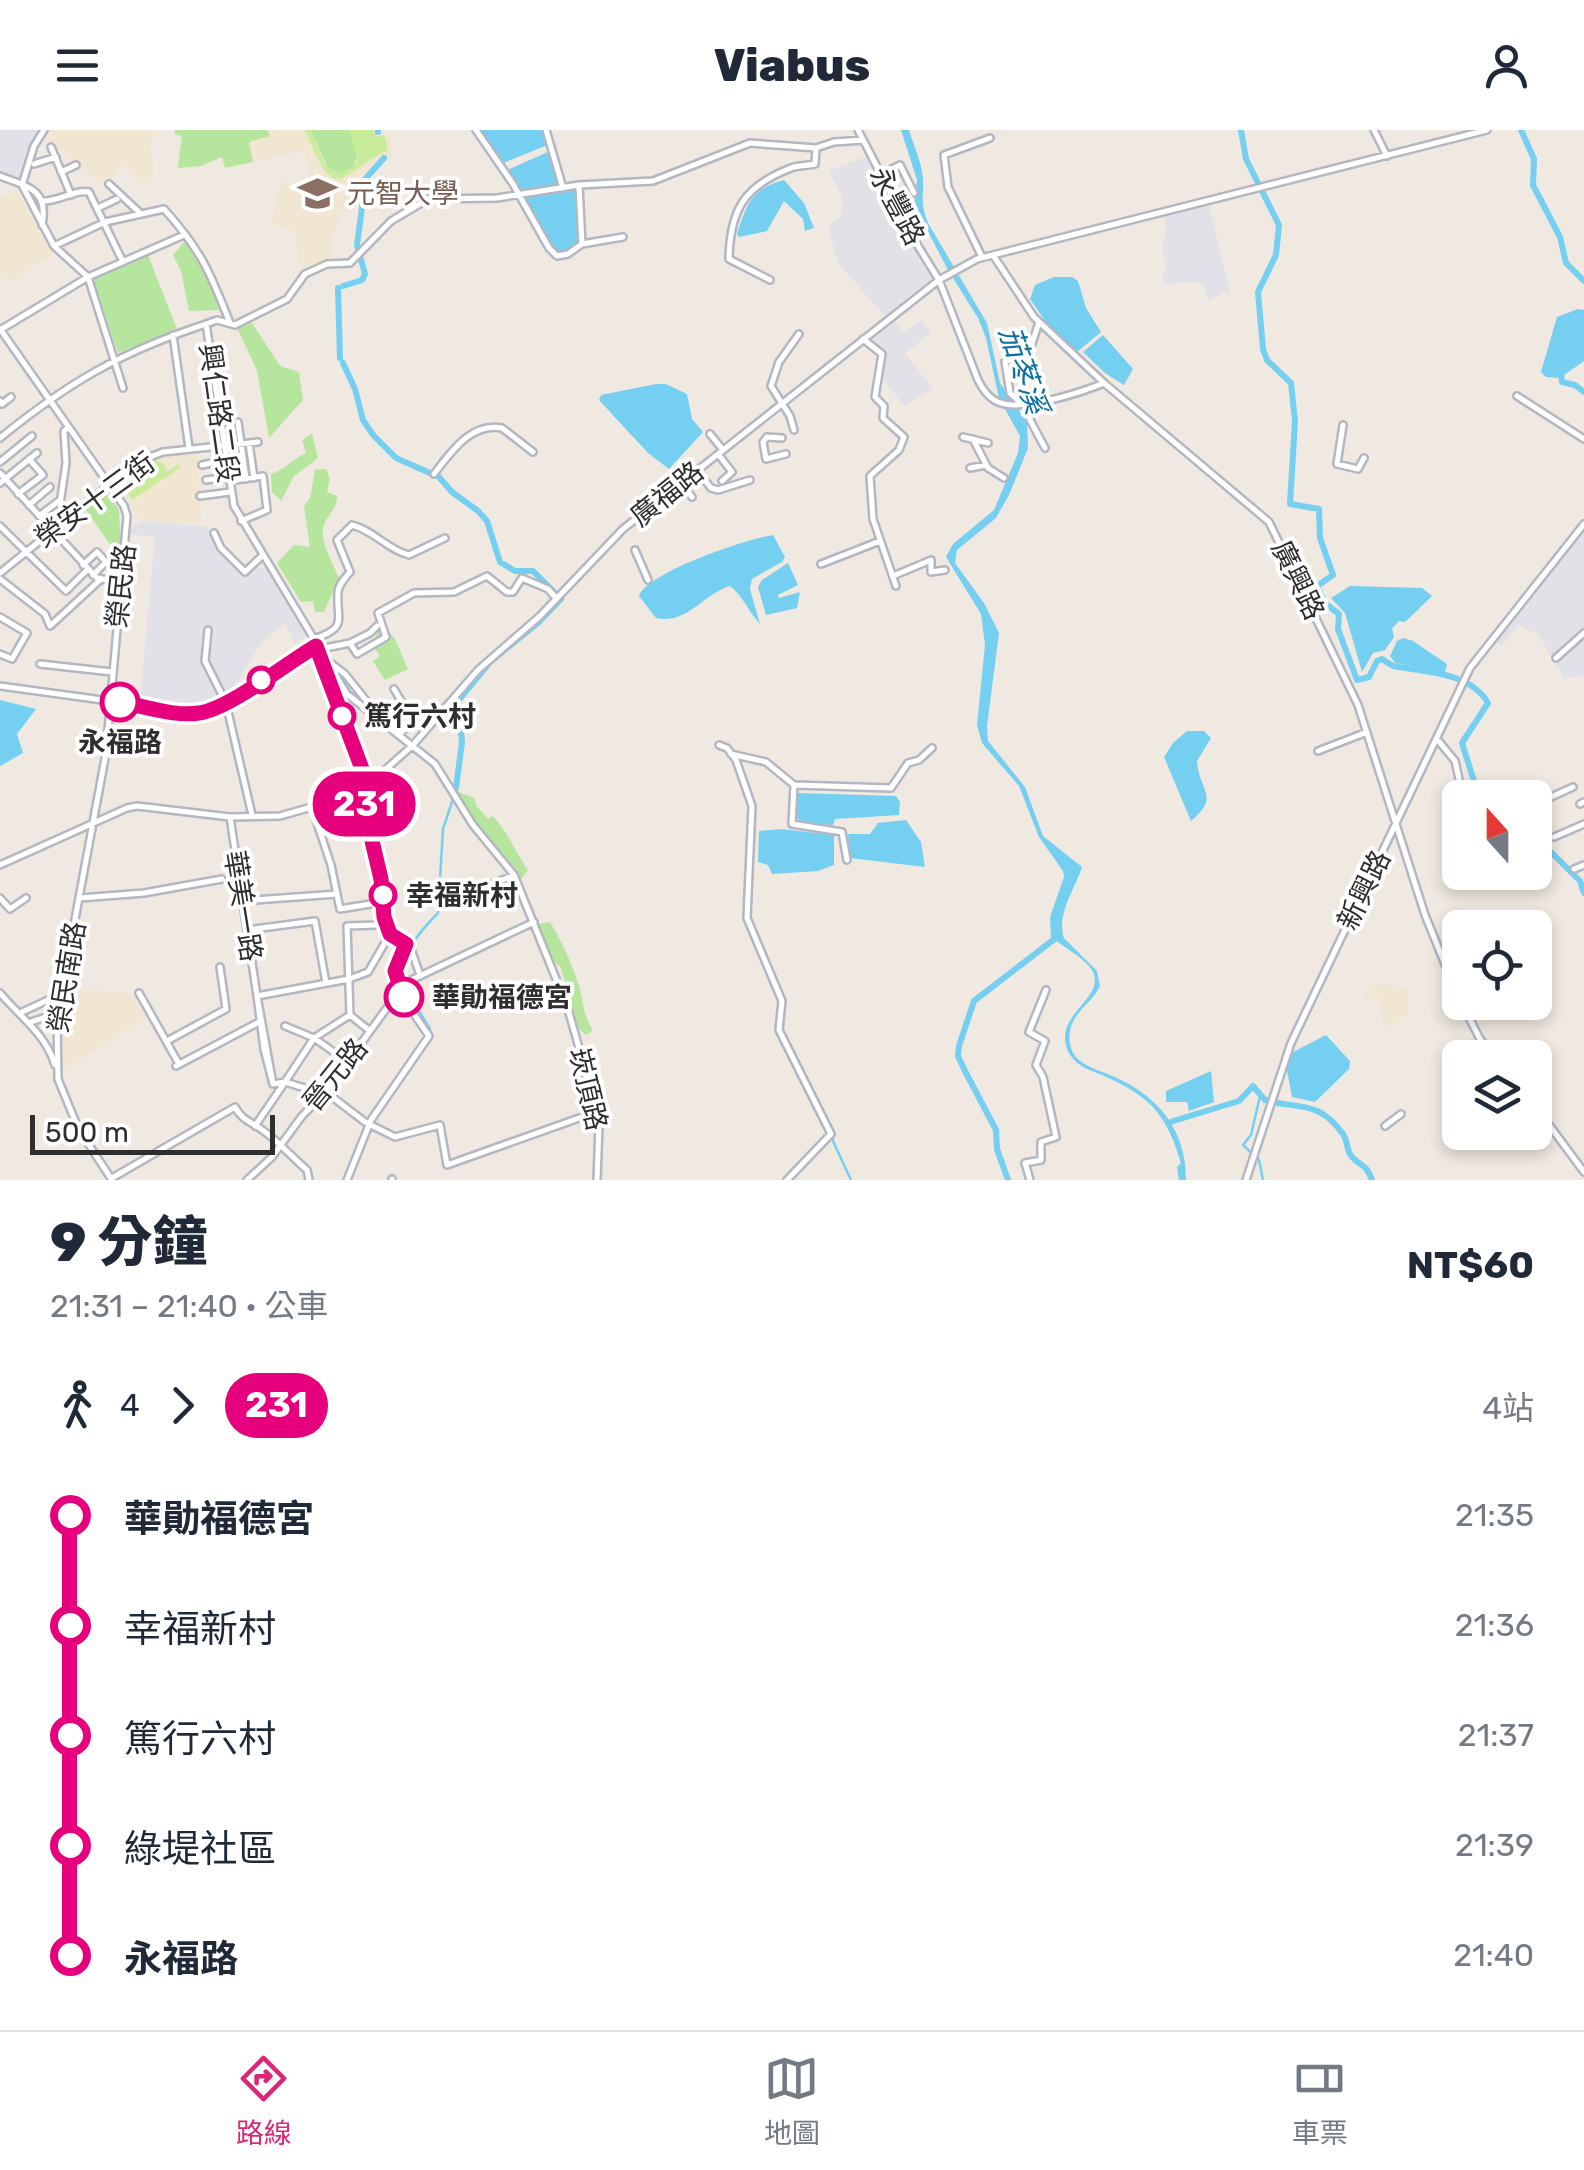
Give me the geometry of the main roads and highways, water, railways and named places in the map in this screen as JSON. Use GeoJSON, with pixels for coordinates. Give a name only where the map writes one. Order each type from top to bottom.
{"type":"FeatureCollection","features":[{"type":"Feature","properties":{"kind":"water"},"geometry":{"type":"Polygon","coordinates":[[[480,130],[543,130],[548,145],[503,163],[480,130]]]}},
{"type":"Feature","properties":{"kind":"water"},"geometry":{"type":"Polygon","coordinates":[[[901,130],[909,130],[920,162],[923,208],[928,223],[987,323],[1000,383],[1027,422],[1028,448],[1009,495],[996,518],[957,550],[955,563],[984,603],[999,633],[988,741],[1025,787],[1043,836],[1082,867],[1064,911],[1062,929],[1064,938],[1097,971],[1100,986],[1072,1024],[1071,1047],[1083,1063],[1131,1085],[1157,1105],[1181,1146],[1186,1180],[1179,1180],[1177,1167],[1181,1163],[1169,1131],[1154,1108],[1119,1083],[1084,1068],[1070,1055],[1066,1030],[1092,991],[1093,972],[1051,937],[1050,917],[1063,871],[1039,837],[1019,786],[982,743],[977,725],[985,645],[981,614],[946,557],[953,544],[994,510],[1018,453],[1020,436],[999,398],[978,318],[914,205],[917,180],[901,130]]]}},
{"type":"Feature","properties":{"kind":"water"},"geometry":{"type":"Polygon","coordinates":[[[550,151],[561,190],[577,188],[580,245],[565,255],[552,252],[505,171],[550,151]]]}},
{"type":"Feature","properties":{"kind":"water"},"geometry":{"type":"Polygon","coordinates":[[[784,180],[804,203],[814,228],[805,231],[803,219],[784,201],[767,231],[739,237],[752,199],[764,188],[784,180]]]}},
{"type":"Feature","properties":{"kind":"water"},"geometry":{"type":"Polygon","coordinates":[[[1054,277],[1078,281],[1086,308],[1101,332],[1077,352],[1046,322],[1030,299],[1035,285],[1054,277]]]}},
{"type":"Feature","properties":{"kind":"water"},"geometry":{"type":"Polygon","coordinates":[[[1584,310],[1584,361],[1560,378],[1546,377],[1541,372],[1557,317],[1584,310]]]}},
{"type":"Feature","properties":{"kind":"water"},"geometry":{"type":"Polygon","coordinates":[[[1103,335],[1133,369],[1124,385],[1083,352],[1103,335]]]}},
{"type":"Feature","properties":{"kind":"water"},"geometry":{"type":"Polygon","coordinates":[[[666,384],[687,394],[692,419],[703,432],[669,469],[648,453],[599,400],[601,395],[666,384]]]}},
{"type":"Feature","properties":{"kind":"water"},"geometry":{"type":"Polygon","coordinates":[[[773,535],[785,557],[752,579],[750,589],[760,624],[730,586],[686,613],[667,619],[656,618],[639,596],[646,587],[678,567],[773,535]]]}},
{"type":"Feature","properties":{"kind":"water"},"geometry":{"type":"Polygon","coordinates":[[[788,563],[798,585],[778,595],[779,598],[800,592],[797,608],[766,615],[758,587],[788,563]]]}},
{"type":"Feature","properties":{"kind":"water"},"geometry":{"type":"Polygon","coordinates":[[[1350,586],[1422,588],[1432,596],[1405,622],[1399,621],[1392,628],[1394,637],[1385,650],[1373,653],[1362,672],[1345,613],[1331,598],[1350,586]]]}},
{"type":"Feature","properties":{"kind":"water"},"geometry":{"type":"Polygon","coordinates":[[[1403,638],[1447,664],[1445,672],[1395,663],[1390,656],[1397,641],[1403,638]]]}},
{"type":"Feature","properties":{"kind":"water"},"geometry":{"type":"Polygon","coordinates":[[[0,700],[36,709],[17,734],[23,753],[0,766],[0,700]]]}},
{"type":"Feature","properties":{"kind":"water"},"geometry":{"type":"Polygon","coordinates":[[[1187,731],[1204,731],[1211,738],[1197,761],[1207,799],[1191,821],[1164,757],[1187,731]]]}},
{"type":"Feature","properties":{"kind":"water"},"geometry":{"type":"Polygon","coordinates":[[[798,793],[896,796],[900,802],[899,815],[835,819],[833,825],[801,822],[795,816],[798,793]]]}},
{"type":"Feature","properties":{"kind":"water"},"geometry":{"type":"Polygon","coordinates":[[[906,820],[921,842],[925,867],[850,858],[848,834],[870,834],[878,823],[906,820]]]}},
{"type":"Feature","properties":{"kind":"water"},"geometry":{"type":"Polygon","coordinates":[[[781,829],[834,835],[834,865],[818,871],[772,874],[768,865],[758,862],[759,831],[781,829]]]}},
{"type":"Feature","properties":{"kind":"water"},"geometry":{"type":"Polygon","coordinates":[[[1326,1035],[1350,1061],[1349,1069],[1315,1102],[1292,1097],[1286,1065],[1293,1052],[1326,1035]]]}},
{"type":"Feature","properties":{"kind":"water"},"geometry":{"type":"Polygon","coordinates":[[[1211,1071],[1214,1102],[1189,1111],[1187,1102],[1166,1102],[1166,1091],[1211,1071]]]}},
{"type":"Feature","properties":{"kind":"waterway"},"geometry":{"type":"LineString","coordinates":[[1241,130],[1246,159],[1279,225],[1276,255],[1258,292],[1263,349],[1267,360],[1291,383],[1295,421],[1290,504],[1319,509],[1320,538],[1333,575],[1317,586],[1326,604],[1339,614],[1338,629],[1357,680],[1369,677],[1382,659],[1393,666],[1458,679],[1480,693],[1488,703],[1462,743],[1474,780]]}},
{"type":"Feature","properties":{"kind":"waterway"},"geometry":{"type":"LineString","coordinates":[[1521,130],[1534,159],[1533,185],[1560,237],[1566,263],[1584,281]]}},
{"type":"Feature","properties":{"kind":"waterway"},"geometry":{"type":"LineString","coordinates":[[343,286],[362,280],[365,274],[357,245],[366,178],[384,158]]}},
{"type":"Feature","properties":{"kind":"waterway"},"geometry":{"type":"LineString","coordinates":[[338,288],[340,358]]}},
{"type":"Feature","properties":{"kind":"waterway"},"geometry":{"type":"LineString","coordinates":[[343,363],[363,420],[374,436],[396,458],[439,477],[478,511],[487,521],[500,562],[515,571],[533,571],[561,599],[490,662],[458,701],[462,742],[456,788]]}},
{"type":"Feature","properties":{"kind":"waterway"},"geometry":{"type":"LineString","coordinates":[[1561,373],[1562,382],[1584,392]]}},
{"type":"Feature","properties":{"kind":"waterway"},"geometry":{"type":"LineString","coordinates":[[400,982],[413,944],[438,913],[443,829],[453,799]]}},
{"type":"Feature","properties":{"kind":"waterway"},"geometry":{"type":"LineString","coordinates":[[1552,853],[1580,881],[1584,893]]}},
{"type":"Feature","properties":{"kind":"waterway"},"geometry":{"type":"LineString","coordinates":[[750,916],[752,924]]}},
{"type":"Feature","properties":{"kind":"waterway"},"geometry":{"type":"LineString","coordinates":[[1008,1180],[997,1149],[996,1130],[958,1056],[959,1046],[974,1001],[1057,937]]}},
{"type":"Feature","properties":{"kind":"waterway"},"geometry":{"type":"LineString","coordinates":[[771,968],[785,1003],[783,1012]]}},
{"type":"Feature","properties":{"kind":"waterway"},"geometry":{"type":"LineString","coordinates":[[405,988],[430,1029]]}},
{"type":"Feature","properties":{"kind":"waterway"},"geometry":{"type":"LineString","coordinates":[[790,1047],[833,1131],[833,1141],[851,1180]]}},
{"type":"Feature","properties":{"kind":"waterway"},"geometry":{"type":"LineString","coordinates":[[1170,1122],[1239,1101],[1253,1086],[1265,1100],[1325,1115],[1343,1134],[1350,1154],[1372,1180]]}},
{"type":"Feature","properties":{"kind":"waterway"},"geometry":{"type":"LineString","coordinates":[[1260,1096],[1251,1135],[1243,1145],[1259,1160],[1263,1180]]}},
{"type":"Feature","properties":{"kind":"place","name":"元智大學"},"geometry":{"type":"Point","coordinates":[317,193]}},
{"type":"Feature","properties":{"kind":"place","name":"永福路"},"geometry":{"type":"Point","coordinates":[120,702]}},
{"type":"Feature","properties":{"kind":"place","name":"篤行六村"},"geometry":{"type":"Point","coordinates":[342,716]}},
{"type":"Feature","properties":{"kind":"place","name":"幸福新村"},"geometry":{"type":"Point","coordinates":[383,895]}},
{"type":"Feature","properties":{"kind":"place","name":"華勛福德宮"},"geometry":{"type":"Point","coordinates":[404,997]}},
{"type":"Feature","properties":{"kind":"water label","name":"茄苳溪"},"geometry":{"type":"Point","coordinates":[1023,370]}}]}
